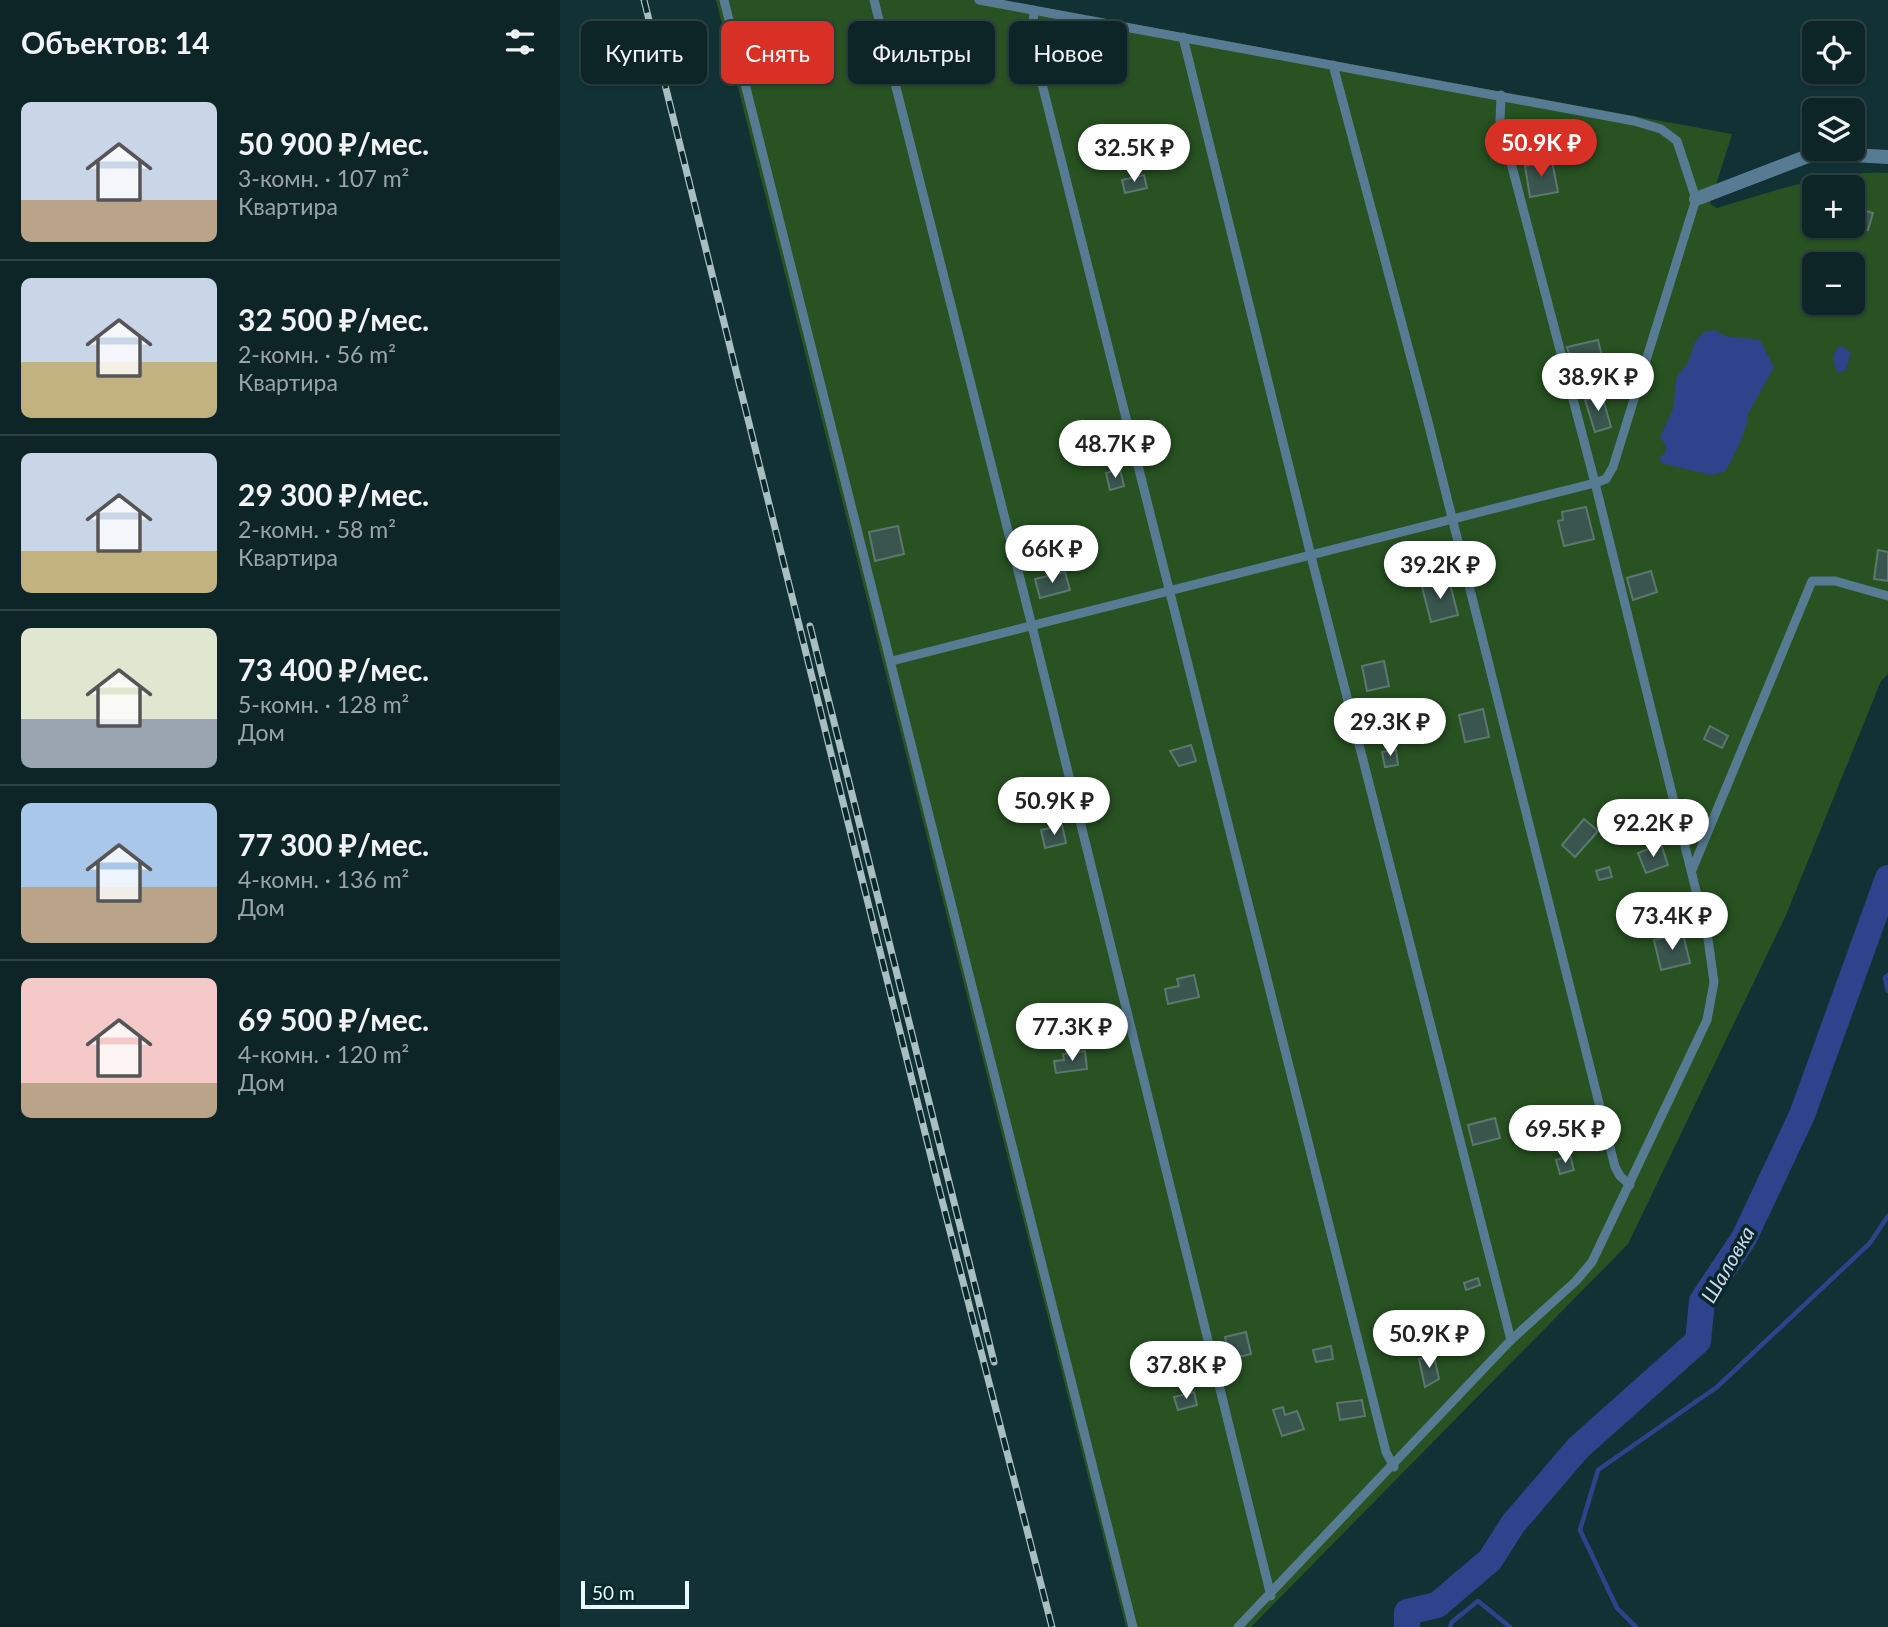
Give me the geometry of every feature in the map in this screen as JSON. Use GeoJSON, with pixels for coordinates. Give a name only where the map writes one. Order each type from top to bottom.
{"type":"FeatureCollection","features":[{"type":"Feature","properties":{"kind":"street"},"geometry":{"type":"LineString","coordinates":[[1696,199],[1737,186],[1816,153],[1888,158]]}},
{"type":"Feature","properties":{"kind":"lane"},"geometry":{"type":"LineString","coordinates":[[723,0],[892,661],[1133,1627]]}},
{"type":"Feature","properties":{"kind":"lane"},"geometry":{"type":"LineString","coordinates":[[874,0],[1032,626],[1271,1596]]}},
{"type":"Feature","properties":{"kind":"lane"},"geometry":{"type":"LineString","coordinates":[[892,661],[1606,479],[1613,467],[1696,199],[1677,141],[1669,133],[1634,121],[979,0]]}},
{"type":"Feature","properties":{"kind":"lane"},"geometry":{"type":"LineString","coordinates":[[1034,10],[1032,44],[1386,1452],[1394,1466]]}},
{"type":"Feature","properties":{"kind":"lane"},"geometry":{"type":"LineString","coordinates":[[1183,37],[1311,556],[1511,1340]]}},
{"type":"Feature","properties":{"kind":"lane"},"geometry":{"type":"LineString","coordinates":[[1333,65],[1615,1167],[1630,1185]]}},
{"type":"Feature","properties":{"kind":"lane"},"geometry":{"type":"LineString","coordinates":[[1238,1627],[1271,1596],[1511,1340],[1592,1262],[1707,1020],[1713,999],[1712,962],[1692,871],[1595,483],[1500,121],[1500,96]]}},
{"type":"Feature","properties":{"kind":"lane"},"geometry":{"type":"LineString","coordinates":[[1692,871],[1812,581],[1835,581],[1888,596]]}},
{"type":"Feature","properties":{"kind":"green space"},"geometry":{"type":"Polygon","coordinates":[[[716,0],[1002,0],[1116,21],[1009,21],[1009,84],[1127,84],[1127,23],[1732,134],[1710,204],[1717,208],[1802,184],[1802,238],[1865,238],[1865,175],[1845,175],[1888,173],[1888,674],[1881,681],[1786,915],[1628,1244],[1251,1627],[1126,1627],[737,84],[834,84],[834,21],[721,21],[716,0]]]}},
{"type":"Feature","properties":{"kind":"water"},"geometry":{"type":"Polygon","coordinates":[[[1715,330],[1725,336],[1760,340],[1774,367],[1748,414],[1743,435],[1728,467],[1725,472],[1711,475],[1661,463],[1660,456],[1665,454],[1666,446],[1660,437],[1673,409],[1677,376],[1688,363],[1695,342],[1704,332],[1715,330]]]}},
{"type":"Feature","properties":{"kind":"water"},"geometry":{"type":"Polygon","coordinates":[[[1841,346],[1851,352],[1846,370],[1837,373],[1833,357],[1841,346]]]}},
{"type":"Feature","properties":{"kind":"building"},"geometry":{"type":"Polygon","coordinates":[[[1552,161],[1558,192],[1530,197],[1525,166],[1552,161]]]}},
{"type":"Feature","properties":{"kind":"building"},"geometry":{"type":"Polygon","coordinates":[[[1144,175],[1147,188],[1125,193],[1122,180],[1144,175]]]}},
{"type":"Feature","properties":{"kind":"building"},"geometry":{"type":"Polygon","coordinates":[[[1865,211],[1873,213],[1868,230],[1865,229],[1865,211]]]}},
{"type":"Feature","properties":{"kind":"building"},"geometry":{"type":"Polygon","coordinates":[[[1598,340],[1602,357],[1572,365],[1567,347],[1598,340]]]}},
{"type":"Feature","properties":{"kind":"building"},"geometry":{"type":"Polygon","coordinates":[[[1602,395],[1611,427],[1595,432],[1585,400],[1602,395]]]}},
{"type":"Feature","properties":{"kind":"building"},"geometry":{"type":"Polygon","coordinates":[[[1120,469],[1124,486],[1110,490],[1106,473],[1120,469]]]}},
{"type":"Feature","properties":{"kind":"building"},"geometry":{"type":"Polygon","coordinates":[[[1586,507],[1594,539],[1564,546],[1558,521],[1563,520],[1562,512],[1586,507]]]}},
{"type":"Feature","properties":{"kind":"building"},"geometry":{"type":"Polygon","coordinates":[[[898,526],[904,554],[875,561],[869,532],[898,526]]]}},
{"type":"Feature","properties":{"kind":"building"},"geometry":{"type":"Polygon","coordinates":[[[1878,550],[1888,552],[1888,581],[1874,579],[1878,550]]]}},
{"type":"Feature","properties":{"kind":"building"},"geometry":{"type":"Polygon","coordinates":[[[1651,571],[1657,592],[1633,600],[1627,578],[1651,571]]]}},
{"type":"Feature","properties":{"kind":"building"},"geometry":{"type":"Polygon","coordinates":[[[1065,572],[1070,590],[1040,598],[1035,579],[1065,572]]]}},
{"type":"Feature","properties":{"kind":"building"},"geometry":{"type":"Polygon","coordinates":[[[1449,580],[1458,615],[1431,622],[1422,587],[1449,580]]]}},
{"type":"Feature","properties":{"kind":"building"},"geometry":{"type":"Polygon","coordinates":[[[1384,661],[1389,686],[1367,691],[1362,666],[1384,661]]]}},
{"type":"Feature","properties":{"kind":"building"},"geometry":{"type":"Polygon","coordinates":[[[1483,709],[1489,737],[1465,742],[1459,715],[1483,709]]]}},
{"type":"Feature","properties":{"kind":"building"},"geometry":{"type":"Polygon","coordinates":[[[1710,726],[1728,736],[1722,748],[1704,739],[1710,726]]]}},
{"type":"Feature","properties":{"kind":"building"},"geometry":{"type":"Polygon","coordinates":[[[1191,745],[1196,761],[1179,766],[1170,751],[1191,745]]]}},
{"type":"Feature","properties":{"kind":"building"},"geometry":{"type":"Polygon","coordinates":[[[1396,750],[1398,765],[1385,767],[1382,752],[1396,750]]]}},
{"type":"Feature","properties":{"kind":"building"},"geometry":{"type":"Polygon","coordinates":[[[1026,804],[1029,814],[1011,819],[1008,809],[1026,804]]]}},
{"type":"Feature","properties":{"kind":"building"},"geometry":{"type":"Polygon","coordinates":[[[1584,819],[1598,831],[1575,857],[1562,845],[1584,819]]]}},
{"type":"Feature","properties":{"kind":"building"},"geometry":{"type":"Polygon","coordinates":[[[1062,825],[1066,843],[1045,848],[1041,830],[1062,825]]]}},
{"type":"Feature","properties":{"kind":"building"},"geometry":{"type":"Polygon","coordinates":[[[1661,844],[1668,865],[1646,873],[1638,853],[1661,844]]]}},
{"type":"Feature","properties":{"kind":"building"},"geometry":{"type":"Polygon","coordinates":[[[1609,867],[1612,877],[1599,880],[1596,871],[1609,867]]]}},
{"type":"Feature","properties":{"kind":"building"},"geometry":{"type":"Polygon","coordinates":[[[1683,934],[1690,963],[1661,970],[1654,940],[1683,934]]]}},
{"type":"Feature","properties":{"kind":"building"},"geometry":{"type":"Polygon","coordinates":[[[1194,975],[1199,997],[1168,1004],[1165,989],[1179,986],[1177,979],[1194,975]]]}},
{"type":"Feature","properties":{"kind":"building"},"geometry":{"type":"Polygon","coordinates":[[[1085,1051],[1087,1069],[1056,1073],[1054,1061],[1064,1060],[1063,1054],[1085,1051]]]}},
{"type":"Feature","properties":{"kind":"building"},"geometry":{"type":"Polygon","coordinates":[[[1495,1118],[1500,1138],[1473,1145],[1468,1125],[1495,1118]]]}},
{"type":"Feature","properties":{"kind":"building"},"geometry":{"type":"Polygon","coordinates":[[[1570,1156],[1574,1170],[1560,1174],[1556,1160],[1570,1156]]]}},
{"type":"Feature","properties":{"kind":"building"},"geometry":{"type":"Polygon","coordinates":[[[1478,1278],[1480,1285],[1466,1290],[1464,1283],[1478,1278]]]}},
{"type":"Feature","properties":{"kind":"building"},"geometry":{"type":"Polygon","coordinates":[[[1246,1332],[1251,1354],[1230,1359],[1225,1337],[1246,1332]]]}},
{"type":"Feature","properties":{"kind":"building"},"geometry":{"type":"Polygon","coordinates":[[[1331,1346],[1333,1359],[1316,1362],[1313,1350],[1331,1346]]]}},
{"type":"Feature","properties":{"kind":"building"},"geometry":{"type":"Polygon","coordinates":[[[1434,1356],[1439,1379],[1425,1387],[1419,1359],[1434,1356]]]}},
{"type":"Feature","properties":{"kind":"building"},"geometry":{"type":"Polygon","coordinates":[[[1194,1392],[1197,1405],[1178,1410],[1174,1397],[1194,1392]]]}},
{"type":"Feature","properties":{"kind":"building"},"geometry":{"type":"Polygon","coordinates":[[[1362,1400],[1365,1416],[1340,1420],[1337,1403],[1362,1400]]]}},
{"type":"Feature","properties":{"kind":"building"},"geometry":{"type":"Polygon","coordinates":[[[1283,1407],[1285,1415],[1297,1411],[1304,1429],[1282,1436],[1273,1410],[1283,1407]]]}},
{"type":"Feature","properties":{"kind":"waterway","name":"Шаловка"},"geometry":{"type":"LineString","coordinates":[[1407,1627],[1407,1612],[1437,1605],[1490,1560],[1513,1524],[1578,1448],[1698,1341],[1702,1301],[1744,1238],[1802,1115],[1888,878]]}},
{"type":"Feature","properties":{"kind":"waterway"},"geometry":{"type":"LineString","coordinates":[[1888,975],[1885,978],[1888,991]]}},
{"type":"Feature","properties":{"kind":"waterway"},"geometry":{"type":"LineString","coordinates":[[1636,1627],[1617,1608],[1580,1530],[1598,1470],[1717,1387],[1870,1243],[1888,1216]]}},
{"type":"Feature","properties":{"kind":"waterway"},"geometry":{"type":"LineString","coordinates":[[1450,1627],[1452,1622],[1478,1601],[1510,1627]]}},
{"type":"Feature","properties":{"kind":"railway"},"geometry":{"type":"LineString","coordinates":[[644,0],[935,1173],[1052,1627]]}},
{"type":"Feature","properties":{"kind":"railway"},"geometry":{"type":"LineString","coordinates":[[810,626],[994,1362]]}}]}
